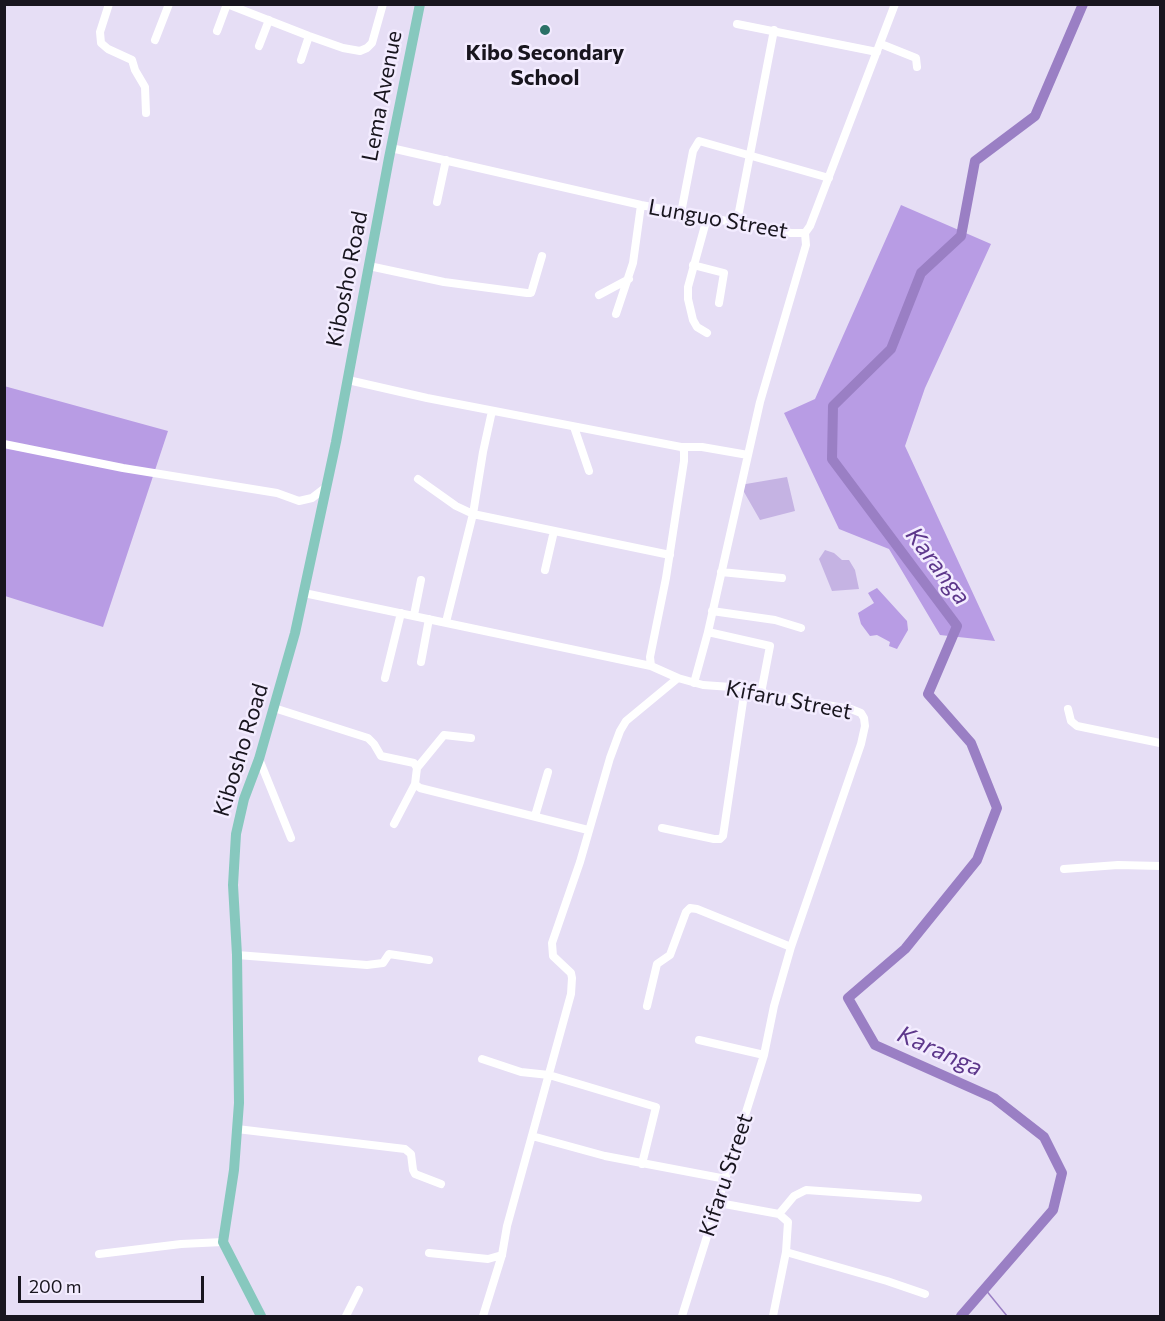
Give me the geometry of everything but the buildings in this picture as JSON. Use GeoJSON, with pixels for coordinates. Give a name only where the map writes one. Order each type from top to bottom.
{"type":"FeatureCollection","features":[{"type":"Feature","properties":{"kind":"main road","name":"Lema Avenue"},"geometry":{"type":"LineString","coordinates":[[383,195],[420,4]]}},
{"type":"Feature","properties":{"kind":"main road","name":"Kibosho Road"},"geometry":{"type":"LineString","coordinates":[[223,1242],[234,1170],[237,1129],[239,1040],[233,885],[234,851],[240,813],[274,708],[304,593],[383,195]]}},
{"type":"Feature","properties":{"kind":"main road"},"geometry":{"type":"LineString","coordinates":[[223,1242],[261,1317]]}},
{"type":"Feature","properties":{"kind":"street"},"geometry":{"type":"LineString","coordinates":[[109,4],[100,32],[101,43],[108,49],[132,60],[145,87],[146,113]]}},
{"type":"Feature","properties":{"kind":"street"},"geometry":{"type":"LineString","coordinates":[[156,40],[169,4]]}},
{"type":"Feature","properties":{"kind":"street"},"geometry":{"type":"LineString","coordinates":[[217,31],[227,4],[309,36],[355,51],[364,50],[372,43],[383,4]]}},
{"type":"Feature","properties":{"kind":"street","name":"Lunguo Street"},"geometry":{"type":"LineString","coordinates":[[391,148],[641,205],[791,233],[805,232],[810,226],[829,178],[895,4]]}},
{"type":"Feature","properties":{"kind":"street"},"geometry":{"type":"LineString","coordinates":[[259,46],[269,20]]}},
{"type":"Feature","properties":{"kind":"street"},"geometry":{"type":"LineString","coordinates":[[737,24],[879,48],[916,58],[917,67]]}},
{"type":"Feature","properties":{"kind":"street"},"geometry":{"type":"LineString","coordinates":[[737,222],[774,30]]}},
{"type":"Feature","properties":{"kind":"street"},"geometry":{"type":"LineString","coordinates":[[301,60],[309,36]]}},
{"type":"Feature","properties":{"kind":"street"},"geometry":{"type":"LineString","coordinates":[[681,213],[693,151],[699,141],[829,178]]}},
{"type":"Feature","properties":{"kind":"street"},"geometry":{"type":"LineString","coordinates":[[437,202],[446,160]]}},
{"type":"Feature","properties":{"kind":"street"},"geometry":{"type":"LineString","coordinates":[[616,314],[629,279],[636,248],[641,205]]}},
{"type":"Feature","properties":{"kind":"street"},"geometry":{"type":"LineString","coordinates":[[707,218],[688,287],[688,299],[697,327],[707,333]]}},
{"type":"Feature","properties":{"kind":"street"},"geometry":{"type":"LineString","coordinates":[[694,683],[708,632],[760,402],[806,245],[805,232]]}},
{"type":"Feature","properties":{"kind":"street"},"geometry":{"type":"LineString","coordinates":[[369,266],[444,282],[531,293],[542,256]]}},
{"type":"Feature","properties":{"kind":"street"},"geometry":{"type":"LineString","coordinates":[[693,265],[724,273],[719,303]]}},
{"type":"Feature","properties":{"kind":"street"},"geometry":{"type":"LineString","coordinates":[[599,295],[629,279]]}},
{"type":"Feature","properties":{"kind":"street"},"geometry":{"type":"LineString","coordinates":[[348,380],[492,411],[681,447],[702,447],[748,454]]}},
{"type":"Feature","properties":{"kind":"street"},"geometry":{"type":"LineString","coordinates":[[446,622],[473,514],[492,411]]}},
{"type":"Feature","properties":{"kind":"street"},"geometry":{"type":"LineString","coordinates":[[574,427],[589,471]]}},
{"type":"Feature","properties":{"kind":"street"},"geometry":{"type":"LineString","coordinates":[[4,444],[123,468],[270,492],[299,501],[312,498],[325,488]]}},
{"type":"Feature","properties":{"kind":"street"},"geometry":{"type":"LineString","coordinates":[[651,666],[650,657],[670,555],[684,461],[684,450],[681,447]]}},
{"type":"Feature","properties":{"kind":"street"},"geometry":{"type":"LineString","coordinates":[[418,479],[456,506],[473,514],[670,555]]}},
{"type":"Feature","properties":{"kind":"street"},"geometry":{"type":"LineString","coordinates":[[545,570],[554,531]]}},
{"type":"Feature","properties":{"kind":"street"},"geometry":{"type":"LineString","coordinates":[[721,572],[782,578]]}},
{"type":"Feature","properties":{"kind":"street"},"geometry":{"type":"LineString","coordinates":[[414,615],[421,580]]}},
{"type":"Feature","properties":{"kind":"street","name":"Kifaru Street"},"geometry":{"type":"LineString","coordinates":[[304,593],[651,666],[694,683],[745,688],[851,709],[861,713],[864,718],[865,726],[861,744],[791,947],[774,1006],[764,1055],[682,1317]]}},
{"type":"Feature","properties":{"kind":"street"},"geometry":{"type":"LineString","coordinates":[[712,611],[775,620],[801,628]]}},
{"type":"Feature","properties":{"kind":"street"},"geometry":{"type":"LineString","coordinates":[[385,678],[401,613]]}},
{"type":"Feature","properties":{"kind":"street"},"geometry":{"type":"LineString","coordinates":[[421,662],[429,619]]}},
{"type":"Feature","properties":{"kind":"street"},"geometry":{"type":"LineString","coordinates":[[708,632],[770,646],[761,693]]}},
{"type":"Feature","properties":{"kind":"street"},"geometry":{"type":"LineString","coordinates":[[483,1317],[502,1256],[507,1226],[568,1006],[573,978],[569,969],[553,956],[552,943],[622,726],[678,678]]}},
{"type":"Feature","properties":{"kind":"street"},"geometry":{"type":"LineString","coordinates":[[662,828],[714,839],[720,839],[723,836],[745,688]]}},
{"type":"Feature","properties":{"kind":"street"},"geometry":{"type":"LineString","coordinates":[[274,708],[368,738],[381,756],[411,761],[417,768]]}},
{"type":"Feature","properties":{"kind":"street"},"geometry":{"type":"LineString","coordinates":[[1068,709],[1071,721],[1077,726],[1161,743]]}},
{"type":"Feature","properties":{"kind":"street"},"geometry":{"type":"LineString","coordinates":[[394,824],[415,784],[417,768],[444,735],[471,738]]}},
{"type":"Feature","properties":{"kind":"street"},"geometry":{"type":"LineString","coordinates":[[259,759],[291,838]]}},
{"type":"Feature","properties":{"kind":"street"},"geometry":{"type":"LineString","coordinates":[[535,816],[548,772]]}},
{"type":"Feature","properties":{"kind":"street"},"geometry":{"type":"LineString","coordinates":[[415,784],[426,791],[588,830]]}},
{"type":"Feature","properties":{"kind":"street"},"geometry":{"type":"LineString","coordinates":[[1064,869],[1118,865],[1161,866]]}},
{"type":"Feature","properties":{"kind":"street"},"geometry":{"type":"LineString","coordinates":[[647,1006],[657,964],[670,955],[686,912],[690,908],[791,947]]}},
{"type":"Feature","properties":{"kind":"street"},"geometry":{"type":"LineString","coordinates":[[237,956],[367,965],[383,963],[389,954],[429,960]]}},
{"type":"Feature","properties":{"kind":"street"},"geometry":{"type":"LineString","coordinates":[[699,1040],[764,1055]]}},
{"type":"Feature","properties":{"kind":"street"},"geometry":{"type":"LineString","coordinates":[[482,1059],[522,1072],[549,1075],[656,1107],[642,1164]]}},
{"type":"Feature","properties":{"kind":"street"},"geometry":{"type":"LineString","coordinates":[[237,1129],[405,1149],[411,1154],[415,1174],[441,1184]]}},
{"type":"Feature","properties":{"kind":"street"},"geometry":{"type":"LineString","coordinates":[[532,1136],[642,1164],[726,1179]]}},
{"type":"Feature","properties":{"kind":"street"},"geometry":{"type":"LineString","coordinates":[[779,1214],[794,1196],[806,1190],[918,1198]]}},
{"type":"Feature","properties":{"kind":"street"},"geometry":{"type":"LineString","coordinates":[[718,1203],[779,1214],[789,1226],[773,1317]]}},
{"type":"Feature","properties":{"kind":"street"},"geometry":{"type":"LineString","coordinates":[[99,1254],[181,1244],[223,1242]]}},
{"type":"Feature","properties":{"kind":"street"},"geometry":{"type":"LineString","coordinates":[[786,1252],[925,1294]]}},
{"type":"Feature","properties":{"kind":"street"},"geometry":{"type":"LineString","coordinates":[[429,1253],[488,1259],[502,1256]]}},
{"type":"Feature","properties":{"kind":"street"},"geometry":{"type":"LineString","coordinates":[[346,1317],[359,1290]]}},
{"type":"Feature","properties":{"kind":"shaded area"},"geometry":{"type":"Polygon","coordinates":[[[901,205],[991,244],[925,388],[905,446],[995,641],[940,635],[889,549],[839,529],[784,413],[815,399],[901,205]]]}},
{"type":"Feature","properties":{"kind":"shaded area"},"geometry":{"type":"Polygon","coordinates":[[[4,386],[168,431],[103,627],[5,596],[4,386]]]}},
{"type":"Feature","properties":{"kind":"shaded area"},"geometry":{"type":"Polygon","coordinates":[[[787,477],[795,511],[760,520],[740,485],[787,477]]]}},
{"type":"Feature","properties":{"kind":"shaded area"},"geometry":{"type":"Polygon","coordinates":[[[825,550],[834,553],[842,560],[849,560],[855,570],[859,589],[832,591],[819,559],[825,550]]]}},
{"type":"Feature","properties":{"kind":"shaded area"},"geometry":{"type":"Polygon","coordinates":[[[877,588],[907,621],[908,630],[897,649],[889,646],[890,642],[877,635],[870,636],[861,624],[858,613],[874,603],[868,593],[877,588]]]}},
{"type":"Feature","properties":{"kind":"waterway","name":"Karanga"},"geometry":{"type":"LineString","coordinates":[[961,1316],[1053,1210],[1062,1173],[1044,1137],[994,1098],[875,1045],[848,998],[905,949],[977,860],[997,808],[971,743],[928,694],[957,626],[832,459],[833,406],[891,349],[921,273],[961,236],[975,161],[1035,116],[1083,4]]}},
{"type":"Feature","properties":{"kind":"waterway"},"geometry":{"type":"LineString","coordinates":[[985,1289],[1007,1316]]}},
{"type":"Feature","properties":{"kind":"place","name":"Kibo Secondary School"},"geometry":{"type":"Point","coordinates":[545,30]}}]}
